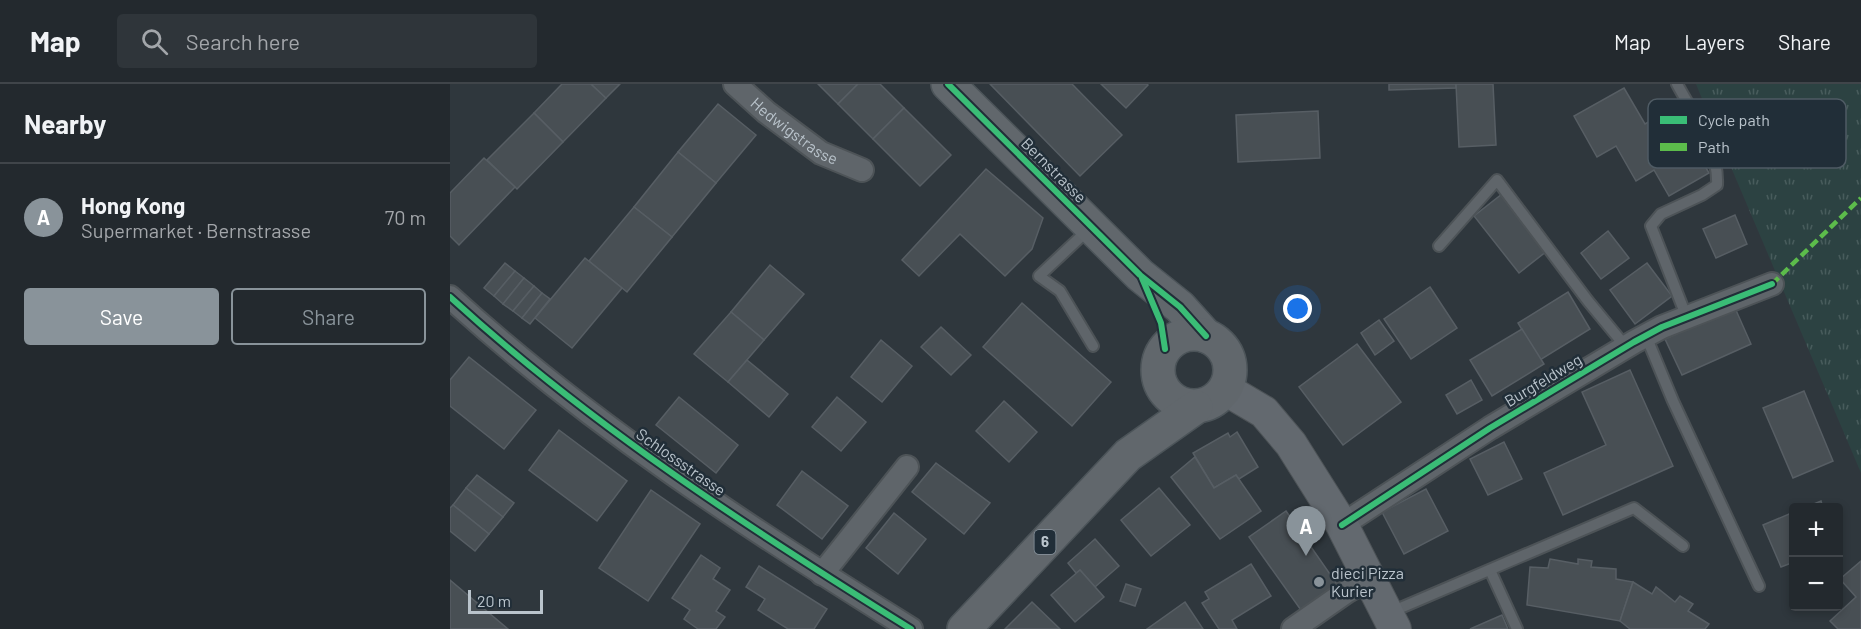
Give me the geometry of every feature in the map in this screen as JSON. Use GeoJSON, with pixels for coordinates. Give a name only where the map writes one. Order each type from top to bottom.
{"type":"FeatureCollection","features":[{"type":"Feature","properties":{"kind":"main road","name":"Bernstrasse"},"geometry":{"type":"LineString","coordinates":[[948,84],[1140,275],[1180,306],[1206,336]]}},
{"type":"Feature","properties":{"kind":"main road","name":"Bernstrasse"},"geometry":{"type":"LineString","coordinates":[[1140,275],[1161,323],[1162,364]]}},
{"type":"Feature","properties":{"kind":"main road"},"geometry":{"type":"LineString","coordinates":[[1197,334],[1206,336],[1216,341],[1223,349],[1228,358],[1230,379],[1225,389],[1213,402],[1196,407],[1186,406],[1168,396],[1162,364],[1179,337],[1197,334]]}},
{"type":"Feature","properties":{"kind":"main road","name":"6"},"geometry":{"type":"LineString","coordinates":[[1128,455],[1152,400],[1162,364]]}},
{"type":"Feature","properties":{"kind":"main road"},"geometry":{"type":"LineString","coordinates":[[1225,389],[1264,412],[1276,424],[1313,477],[1342,525],[1391,621]]}},
{"type":"Feature","properties":{"kind":"main road","name":"6"},"geometry":{"type":"LineString","coordinates":[[964,629],[1128,455],[1196,407]]}},
{"type":"Feature","properties":{"kind":"street","name":"Hedwigstrasse"},"geometry":{"type":"LineString","coordinates":[[735,84],[766,112],[822,153],[862,170]]}},
{"type":"Feature","properties":{"kind":"street","name":"Burgfeldweg"},"geometry":{"type":"LineString","coordinates":[[1342,525],[1497,423],[1626,347],[1687,318],[1772,284]]}},
{"type":"Feature","properties":{"kind":"street","name":"Schlossstrasse"},"geometry":{"type":"LineString","coordinates":[[450,297],[532,369],[653,460],[822,574],[911,629]]}},
{"type":"Feature","properties":{"kind":"street"},"geometry":{"type":"LineString","coordinates":[[822,574],[907,467]]}},
{"type":"Feature","properties":{"kind":"street"},"geometry":{"type":"LineString","coordinates":[[1293,629],[1370,578]]}},
{"type":"Feature","properties":{"kind":"lane"},"geometry":{"type":"LineString","coordinates":[[1677,84],[1685,99]]}},
{"type":"Feature","properties":{"kind":"lane"},"geometry":{"type":"LineString","coordinates":[[1687,318],[1651,226],[1661,214],[1717,185],[1717,168]]}},
{"type":"Feature","properties":{"kind":"lane"},"geometry":{"type":"LineString","coordinates":[[1439,246],[1497,180],[1588,301],[1626,347]]}},
{"type":"Feature","properties":{"kind":"lane"},"geometry":{"type":"LineString","coordinates":[[1092,227],[1039,276],[1060,291],[1093,346]]}},
{"type":"Feature","properties":{"kind":"lane"},"geometry":{"type":"LineString","coordinates":[[1646,336],[1673,401],[1760,586]]}},
{"type":"Feature","properties":{"kind":"lane"},"geometry":{"type":"LineString","coordinates":[[1391,621],[1490,570],[1634,508],[1683,546]]}},
{"type":"Feature","properties":{"kind":"lane"},"geometry":{"type":"LineString","coordinates":[[1490,570],[1517,629]]}},
{"type":"Feature","properties":{"kind":"green space"},"geometry":{"type":"Polygon","coordinates":[[[1696,84],[1861,84],[1861,473],[1731,168],[1846,168],[1846,99],[1702,99],[1696,84]]]}},
{"type":"Feature","properties":{"kind":"building"},"geometry":{"type":"Polygon","coordinates":[[[562,84],[591,84],[606,98],[563,142],[534,113],[562,84]]]}},
{"type":"Feature","properties":{"kind":"building"},"geometry":{"type":"Polygon","coordinates":[[[591,84],[620,84],[606,98],[591,84]]]}},
{"type":"Feature","properties":{"kind":"building"},"geometry":{"type":"Polygon","coordinates":[[[818,84],[858,84],[838,104],[818,84]]]}},
{"type":"Feature","properties":{"kind":"building"},"geometry":{"type":"Polygon","coordinates":[[[858,84],[880,84],[904,108],[873,139],[838,104],[858,84]]]}},
{"type":"Feature","properties":{"kind":"building"},"geometry":{"type":"Polygon","coordinates":[[[990,84],[1072,84],[1122,135],[1080,176],[990,84]]]}},
{"type":"Feature","properties":{"kind":"building"},"geometry":{"type":"Polygon","coordinates":[[[1101,84],[1147,84],[1148,85],[1126,108],[1101,84]]]}},
{"type":"Feature","properties":{"kind":"building"},"geometry":{"type":"Polygon","coordinates":[[[1389,84],[1456,84],[1456,88],[1389,90],[1389,84]]]}},
{"type":"Feature","properties":{"kind":"building"},"geometry":{"type":"Polygon","coordinates":[[[1456,84],[1493,84],[1496,145],[1459,147],[1456,84]]]}},
{"type":"Feature","properties":{"kind":"building"},"geometry":{"type":"Polygon","coordinates":[[[1624,88],[1645,124],[1648,122],[1648,168],[1706,168],[1709,173],[1669,196],[1654,170],[1636,181],[1616,146],[1597,157],[1574,116],[1624,88]]]}},
{"type":"Feature","properties":{"kind":"building"},"geometry":{"type":"Polygon","coordinates":[[[718,104],[756,135],[716,183],[678,152],[718,104]]]}},
{"type":"Feature","properties":{"kind":"building"},"geometry":{"type":"Polygon","coordinates":[[[904,108],[951,155],[920,186],[873,139],[904,108]]]}},
{"type":"Feature","properties":{"kind":"building"},"geometry":{"type":"Polygon","coordinates":[[[1318,111],[1320,158],[1238,162],[1236,115],[1318,111]]]}},
{"type":"Feature","properties":{"kind":"building"},"geometry":{"type":"Polygon","coordinates":[[[534,113],[563,142],[517,189],[487,160],[534,113]]]}},
{"type":"Feature","properties":{"kind":"building"},"geometry":{"type":"Polygon","coordinates":[[[678,152],[716,183],[672,237],[634,207],[678,152]]]}},
{"type":"Feature","properties":{"kind":"building"},"geometry":{"type":"Polygon","coordinates":[[[484,158],[515,187],[459,245],[450,236],[450,193],[484,158]]]}},
{"type":"Feature","properties":{"kind":"building"},"geometry":{"type":"Polygon","coordinates":[[[986,169],[1043,218],[1032,249],[1005,276],[960,234],[919,276],[902,260],[986,169]]]}},
{"type":"Feature","properties":{"kind":"building"},"geometry":{"type":"Polygon","coordinates":[[[1502,194],[1547,251],[1519,273],[1474,216],[1502,194]]]}},
{"type":"Feature","properties":{"kind":"building"},"geometry":{"type":"Polygon","coordinates":[[[634,207],[672,237],[627,292],[589,261],[634,207]]]}},
{"type":"Feature","properties":{"kind":"building"},"geometry":{"type":"Polygon","coordinates":[[[1735,215],[1747,244],[1716,258],[1703,229],[1735,215]]]}},
{"type":"Feature","properties":{"kind":"building"},"geometry":{"type":"Polygon","coordinates":[[[1608,231],[1629,258],[1601,279],[1581,253],[1608,231]]]}},
{"type":"Feature","properties":{"kind":"building"},"geometry":{"type":"Polygon","coordinates":[[[585,258],[622,288],[572,348],[535,318],[585,258]]]}},
{"type":"Feature","properties":{"kind":"building"},"geometry":{"type":"Polygon","coordinates":[[[505,263],[515,271],[494,296],[484,288],[505,263]]]}},
{"type":"Feature","properties":{"kind":"building"},"geometry":{"type":"Polygon","coordinates":[[[1647,263],[1672,296],[1635,324],[1610,290],[1647,263]]]}},
{"type":"Feature","properties":{"kind":"building"},"geometry":{"type":"Polygon","coordinates":[[[770,265],[804,294],[764,340],[731,312],[770,265]]]}},
{"type":"Feature","properties":{"kind":"building"},"geometry":{"type":"Polygon","coordinates":[[[515,271],[524,278],[503,304],[494,296],[515,271]]]}},
{"type":"Feature","properties":{"kind":"building"},"geometry":{"type":"Polygon","coordinates":[[[524,278],[534,286],[513,311],[503,304],[524,278]]]}},
{"type":"Feature","properties":{"kind":"building"},"geometry":{"type":"Polygon","coordinates":[[[534,286],[542,293],[522,318],[513,311],[534,286]]]}},
{"type":"Feature","properties":{"kind":"building"},"geometry":{"type":"Polygon","coordinates":[[[1430,287],[1457,328],[1411,359],[1384,319],[1430,287]]]}},
{"type":"Feature","properties":{"kind":"building"},"geometry":{"type":"Polygon","coordinates":[[[1568,292],[1590,329],[1540,360],[1518,323],[1568,292]]]}},
{"type":"Feature","properties":{"kind":"building"},"geometry":{"type":"Polygon","coordinates":[[[542,293],[550,299],[530,324],[522,318],[542,293]]]}},
{"type":"Feature","properties":{"kind":"building"},"geometry":{"type":"Polygon","coordinates":[[[1022,303],[1111,382],[1072,426],[983,347],[1022,303]]]}},
{"type":"Feature","properties":{"kind":"building"},"geometry":{"type":"Polygon","coordinates":[[[1735,308],[1751,344],[1682,375],[1665,339],[1735,308]]]}},
{"type":"Feature","properties":{"kind":"building"},"geometry":{"type":"Polygon","coordinates":[[[731,312],[764,340],[728,382],[694,354],[731,312]]]}},
{"type":"Feature","properties":{"kind":"building"},"geometry":{"type":"Polygon","coordinates":[[[1379,320],[1394,341],[1375,355],[1361,333],[1379,320]]]}},
{"type":"Feature","properties":{"kind":"building"},"geometry":{"type":"Polygon","coordinates":[[[941,327],[971,355],[951,375],[921,347],[941,327]]]}},
{"type":"Feature","properties":{"kind":"building"},"geometry":{"type":"Polygon","coordinates":[[[1522,329],[1544,364],[1492,396],[1470,360],[1522,329]]]}},
{"type":"Feature","properties":{"kind":"building"},"geometry":{"type":"Polygon","coordinates":[[[881,340],[912,366],[882,402],[851,377],[881,340]]]}},
{"type":"Feature","properties":{"kind":"building"},"geometry":{"type":"Polygon","coordinates":[[[1357,344],[1401,402],[1343,445],[1299,387],[1357,344]]]}},
{"type":"Feature","properties":{"kind":"building"},"geometry":{"type":"Polygon","coordinates":[[[469,357],[536,410],[504,449],[450,406],[450,380],[469,357]]]}},
{"type":"Feature","properties":{"kind":"building"},"geometry":{"type":"Polygon","coordinates":[[[747,360],[788,394],[769,417],[728,382],[747,360]]]}},
{"type":"Feature","properties":{"kind":"building"},"geometry":{"type":"Polygon","coordinates":[[[1630,370],[1673,466],[1563,515],[1544,473],[1606,445],[1582,392],[1630,370]]]}},
{"type":"Feature","properties":{"kind":"building"},"geometry":{"type":"Polygon","coordinates":[[[1471,380],[1482,400],[1457,414],[1446,395],[1471,380]]]}},
{"type":"Feature","properties":{"kind":"building"},"geometry":{"type":"Polygon","coordinates":[[[1804,391],[1833,461],[1793,478],[1763,408],[1804,391]]]}},
{"type":"Feature","properties":{"kind":"building"},"geometry":{"type":"Polygon","coordinates":[[[679,397],[738,445],[716,473],[656,425],[679,397]]]}},
{"type":"Feature","properties":{"kind":"building"},"geometry":{"type":"Polygon","coordinates":[[[837,397],[866,422],[841,451],[812,427],[837,397]]]}},
{"type":"Feature","properties":{"kind":"building"},"geometry":{"type":"Polygon","coordinates":[[[1004,401],[1037,432],[1009,462],[976,431],[1004,401]]]}},
{"type":"Feature","properties":{"kind":"building"},"geometry":{"type":"Polygon","coordinates":[[[559,430],[627,481],[597,521],[529,470],[559,430]]]}},
{"type":"Feature","properties":{"kind":"building"},"geometry":{"type":"Polygon","coordinates":[[[1237,432],[1258,467],[1239,479],[1236,475],[1214,488],[1193,453],[1228,433],[1230,437],[1237,432]]]}},
{"type":"Feature","properties":{"kind":"building"},"geometry":{"type":"Polygon","coordinates":[[[1504,442],[1522,479],[1488,495],[1470,459],[1504,442]]]}},
{"type":"Feature","properties":{"kind":"building"},"geometry":{"type":"Polygon","coordinates":[[[1195,457],[1214,488],[1236,475],[1261,511],[1220,539],[1171,477],[1195,457]]]}},
{"type":"Feature","properties":{"kind":"building"},"geometry":{"type":"Polygon","coordinates":[[[936,463],[990,503],[964,534],[912,492],[936,463]]]}},
{"type":"Feature","properties":{"kind":"building"},"geometry":{"type":"Polygon","coordinates":[[[802,471],[848,506],[822,539],[777,505],[802,471]]]}},
{"type":"Feature","properties":{"kind":"building"},"geometry":{"type":"Polygon","coordinates":[[[477,475],[514,503],[503,517],[466,488],[477,475]]]}},
{"type":"Feature","properties":{"kind":"building"},"geometry":{"type":"Polygon","coordinates":[[[466,488],[503,517],[489,534],[453,505],[466,488]]]}},
{"type":"Feature","properties":{"kind":"building"},"geometry":{"type":"Polygon","coordinates":[[[1159,488],[1190,525],[1151,556],[1121,520],[1159,488]]]}},
{"type":"Feature","properties":{"kind":"building"},"geometry":{"type":"Polygon","coordinates":[[[1426,489],[1448,531],[1404,554],[1382,512],[1426,489]]]}},
{"type":"Feature","properties":{"kind":"building"},"geometry":{"type":"Polygon","coordinates":[[[651,490],[700,524],[648,601],[599,568],[651,490]]]}},
{"type":"Feature","properties":{"kind":"building"},"geometry":{"type":"Polygon","coordinates":[[[453,505],[489,534],[475,551],[450,531],[450,508],[453,505]]]}},
{"type":"Feature","properties":{"kind":"building"},"geometry":{"type":"Polygon","coordinates":[[[1286,511],[1339,587],[1303,613],[1249,537],[1286,511]]]}},
{"type":"Feature","properties":{"kind":"building"},"geometry":{"type":"Polygon","coordinates":[[[894,513],[926,539],[898,574],[866,548],[894,513]]]}},
{"type":"Feature","properties":{"kind":"building"},"geometry":{"type":"Polygon","coordinates":[[[1789,514],[1789,564],[1781,567],[1763,525],[1789,514]]]}},
{"type":"Feature","properties":{"kind":"building"},"geometry":{"type":"Polygon","coordinates":[[[1095,539],[1119,566],[1095,587],[1080,570],[1076,573],[1068,563],[1095,539]]]}},
{"type":"Feature","properties":{"kind":"building"},"geometry":{"type":"Polygon","coordinates":[[[701,555],[720,568],[713,579],[730,590],[716,611],[725,617],[716,629],[698,629],[684,619],[690,610],[672,598],[701,555]]]}},
{"type":"Feature","properties":{"kind":"building"},"geometry":{"type":"Polygon","coordinates":[[[1550,559],[1578,564],[1578,559],[1592,561],[1591,567],[1616,569],[1616,579],[1633,582],[1620,621],[1527,605],[1530,567],[1548,568],[1550,559]]]}},
{"type":"Feature","properties":{"kind":"building"},"geometry":{"type":"Polygon","coordinates":[[[1861,561],[1861,629],[1838,629],[1830,621],[1856,597],[1843,582],[1843,576],[1861,561]]]}},
{"type":"Feature","properties":{"kind":"building"},"geometry":{"type":"Polygon","coordinates":[[[1251,564],[1271,596],[1232,620],[1237,629],[1219,629],[1202,603],[1209,599],[1205,592],[1251,564]]]}},
{"type":"Feature","properties":{"kind":"building"},"geometry":{"type":"Polygon","coordinates":[[[759,566],[827,609],[814,629],[788,629],[758,610],[765,599],[746,587],[759,566]]]}},
{"type":"Feature","properties":{"kind":"building"},"geometry":{"type":"Polygon","coordinates":[[[1080,570],[1104,597],[1075,622],[1051,595],[1080,570]]]}},
{"type":"Feature","properties":{"kind":"building"},"geometry":{"type":"Polygon","coordinates":[[[450,580],[508,629],[450,629],[450,580]]]}},
{"type":"Feature","properties":{"kind":"building"},"geometry":{"type":"Polygon","coordinates":[[[1633,582],[1652,594],[1656,587],[1675,602],[1680,596],[1693,604],[1688,611],[1709,624],[1705,629],[1630,629],[1620,621],[1633,582]]]}},
{"type":"Feature","properties":{"kind":"building"},"geometry":{"type":"Polygon","coordinates":[[[1126,584],[1141,589],[1135,606],[1120,601],[1126,584]]]}},
{"type":"Feature","properties":{"kind":"building"},"geometry":{"type":"Polygon","coordinates":[[[1032,602],[1060,629],[1005,629],[1032,602]]]}},
{"type":"Feature","properties":{"kind":"building"},"geometry":{"type":"Polygon","coordinates":[[[1185,602],[1203,629],[1147,629],[1185,602]]]}},
{"type":"Feature","properties":{"kind":"building"},"geometry":{"type":"Polygon","coordinates":[[[1502,615],[1508,629],[1470,629],[1502,615]]]}},
{"type":"Feature","properties":{"kind":"marked path"},"geometry":{"type":"LineString","coordinates":[[1772,284],[1861,198]]}},
{"type":"Feature","properties":{"kind":"cycle path"},"geometry":{"type":"LineString","coordinates":[[948,84],[1140,275],[1180,307],[1206,336]]}},
{"type":"Feature","properties":{"kind":"cycle path"},"geometry":{"type":"LineString","coordinates":[[1142,278],[1161,323],[1165,349]]}},
{"type":"Feature","properties":{"kind":"cycle path"},"geometry":{"type":"LineString","coordinates":[[1342,525],[1490,428],[1634,342],[1662,327],[1772,284]]}},
{"type":"Feature","properties":{"kind":"cycle path"},"geometry":{"type":"LineString","coordinates":[[450,297],[558,389],[673,474],[731,514],[911,629]]}},
{"type":"Feature","properties":{"kind":"place","name":"Hong Kong"},"geometry":{"type":"Point","coordinates":[1306,556]}},
{"type":"Feature","properties":{"kind":"place","name":"dieci Pizza Kurier"},"geometry":{"type":"Point","coordinates":[1319,582]}}]}
